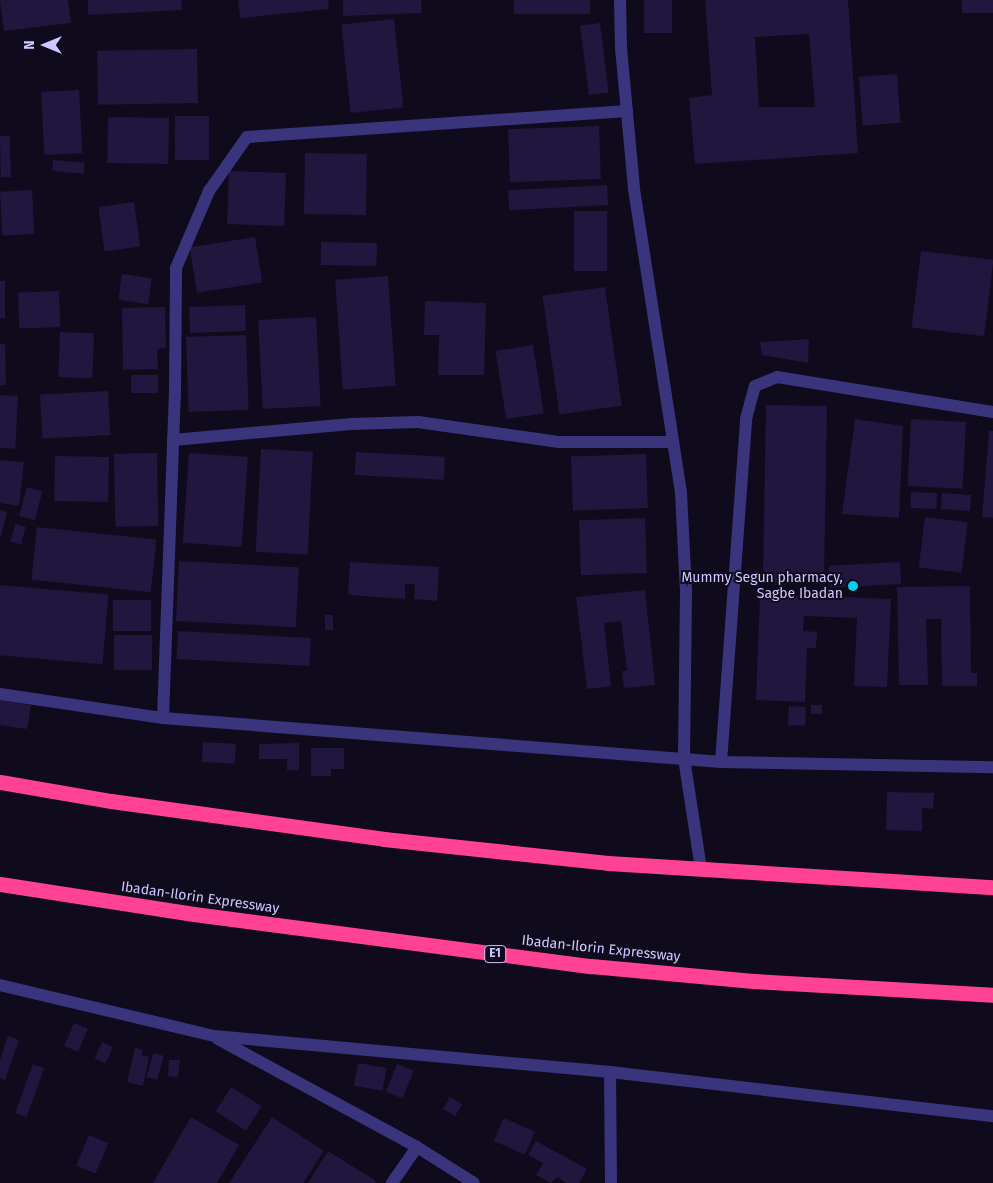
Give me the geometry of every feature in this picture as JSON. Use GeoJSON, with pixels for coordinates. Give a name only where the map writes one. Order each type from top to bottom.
{"type":"FeatureCollection","features":[{"type":"Feature","properties":{"kind":"highway"},"geometry":{"type":"LineString","coordinates":[[0,782],[111,801],[384,839],[701,869],[993,888]]}},
{"type":"Feature","properties":{"kind":"highway","name":"Ibadan-Ilorin Expressway"},"geometry":{"type":"LineString","coordinates":[[0,884],[194,914],[591,966],[752,981],[993,995]]}},
{"type":"Feature","properties":{"kind":"street"},"geometry":{"type":"LineString","coordinates":[[620,0],[634,188],[681,493],[686,593],[684,758],[701,869]]}},
{"type":"Feature","properties":{"kind":"street"},"geometry":{"type":"LineString","coordinates":[[162,718],[173,440],[176,268],[209,191],[247,137],[627,112]]}},
{"type":"Feature","properties":{"kind":"street"},"geometry":{"type":"LineString","coordinates":[[721,762],[746,419],[755,386],[777,377],[993,412]]}},
{"type":"Feature","properties":{"kind":"street"},"geometry":{"type":"LineString","coordinates":[[173,440],[351,424],[418,422],[558,442],[673,442]]}},
{"type":"Feature","properties":{"kind":"street"},"geometry":{"type":"LineString","coordinates":[[0,694],[162,718],[721,762],[993,767]]}},
{"type":"Feature","properties":{"kind":"street"},"geometry":{"type":"LineString","coordinates":[[0,985],[214,1036],[610,1072],[993,1116]]}},
{"type":"Feature","properties":{"kind":"street"},"geometry":{"type":"LineString","coordinates":[[214,1036],[417,1147],[474,1183]]}},
{"type":"Feature","properties":{"kind":"street"},"geometry":{"type":"LineString","coordinates":[[610,1072],[611,1183]]}},
{"type":"Feature","properties":{"kind":"street"},"geometry":{"type":"LineString","coordinates":[[392,1183],[417,1147]]}},
{"type":"Feature","properties":{"kind":"building"},"geometry":{"type":"Polygon","coordinates":[[[0,0],[68,0],[71,23],[4,31],[0,0]]]}},
{"type":"Feature","properties":{"kind":"building"},"geometry":{"type":"Polygon","coordinates":[[[88,0],[181,0],[182,10],[88,15],[88,0]]]}},
{"type":"Feature","properties":{"kind":"building"},"geometry":{"type":"Polygon","coordinates":[[[238,0],[328,0],[329,9],[240,18],[238,0]]]}},
{"type":"Feature","properties":{"kind":"building"},"geometry":{"type":"Polygon","coordinates":[[[343,0],[421,0],[422,13],[343,16],[343,0]]]}},
{"type":"Feature","properties":{"kind":"building"},"geometry":{"type":"Polygon","coordinates":[[[514,0],[590,0],[590,14],[514,14],[514,0]]]}},
{"type":"Feature","properties":{"kind":"building"},"geometry":{"type":"Polygon","coordinates":[[[644,0],[672,0],[672,33],[644,33],[644,0]]]}},
{"type":"Feature","properties":{"kind":"building"},"geometry":{"type":"Polygon","coordinates":[[[705,0],[848,0],[858,153],[695,164],[689,98],[712,95],[705,0]],[[809,34],[755,37],[759,107],[815,107],[809,34]]]}},
{"type":"Feature","properties":{"kind":"building"},"geometry":{"type":"Polygon","coordinates":[[[962,0],[993,0],[993,13],[962,13],[962,0]]]}},
{"type":"Feature","properties":{"kind":"building"},"geometry":{"type":"Polygon","coordinates":[[[394,19],[403,108],[351,113],[341,25],[394,19]]]}},
{"type":"Feature","properties":{"kind":"building"},"geometry":{"type":"Polygon","coordinates":[[[600,23],[609,92],[589,95],[580,25],[600,23]]]}},
{"type":"Feature","properties":{"kind":"building"},"geometry":{"type":"Polygon","coordinates":[[[197,49],[198,103],[98,105],[97,51],[197,49]]]}},
{"type":"Feature","properties":{"kind":"building"},"geometry":{"type":"Polygon","coordinates":[[[897,74],[900,123],[863,126],[859,77],[897,74]]]}},
{"type":"Feature","properties":{"kind":"building"},"geometry":{"type":"Polygon","coordinates":[[[79,90],[82,153],[44,155],[41,92],[79,90]]]}},
{"type":"Feature","properties":{"kind":"building"},"geometry":{"type":"Polygon","coordinates":[[[175,116],[209,116],[209,160],[175,160],[175,116]]]}},
{"type":"Feature","properties":{"kind":"building"},"geometry":{"type":"Polygon","coordinates":[[[108,117],[169,118],[168,164],[107,163],[108,117]]]}},
{"type":"Feature","properties":{"kind":"building"},"geometry":{"type":"Polygon","coordinates":[[[599,126],[601,179],[510,182],[508,129],[599,126]]]}},
{"type":"Feature","properties":{"kind":"building"},"geometry":{"type":"Polygon","coordinates":[[[0,136],[10,136],[11,177],[1,177],[0,136]]]}},
{"type":"Feature","properties":{"kind":"building"},"geometry":{"type":"Polygon","coordinates":[[[305,153],[367,154],[366,215],[304,214],[305,153]]]}},
{"type":"Feature","properties":{"kind":"building"},"geometry":{"type":"Polygon","coordinates":[[[53,160],[85,163],[84,174],[52,171],[53,160]]]}},
{"type":"Feature","properties":{"kind":"building"},"geometry":{"type":"Polygon","coordinates":[[[229,171],[286,173],[284,226],[227,224],[229,171]]]}},
{"type":"Feature","properties":{"kind":"building"},"geometry":{"type":"Polygon","coordinates":[[[607,185],[608,205],[509,210],[508,190],[607,185]]]}},
{"type":"Feature","properties":{"kind":"building"},"geometry":{"type":"Polygon","coordinates":[[[32,190],[34,234],[2,236],[0,192],[32,190]]]}},
{"type":"Feature","properties":{"kind":"building"},"geometry":{"type":"Polygon","coordinates":[[[134,202],[140,247],[105,252],[98,207],[134,202]]]}},
{"type":"Feature","properties":{"kind":"building"},"geometry":{"type":"Polygon","coordinates":[[[574,211],[607,211],[607,271],[574,271],[574,211]]]}},
{"type":"Feature","properties":{"kind":"building"},"geometry":{"type":"Polygon","coordinates":[[[255,237],[262,282],[197,293],[190,247],[255,237]]]}},
{"type":"Feature","properties":{"kind":"building"},"geometry":{"type":"Polygon","coordinates":[[[321,242],[377,243],[377,266],[321,265],[321,242]]]}},
{"type":"Feature","properties":{"kind":"building"},"geometry":{"type":"Polygon","coordinates":[[[921,251],[993,260],[984,336],[912,327],[921,251]]]}},
{"type":"Feature","properties":{"kind":"building"},"geometry":{"type":"Polygon","coordinates":[[[122,274],[152,278],[148,304],[118,300],[122,274]]]}},
{"type":"Feature","properties":{"kind":"building"},"geometry":{"type":"Polygon","coordinates":[[[388,276],[396,386],[343,389],[335,280],[388,276]]]}},
{"type":"Feature","properties":{"kind":"building"},"geometry":{"type":"Polygon","coordinates":[[[0,281],[5,281],[5,318],[0,318],[0,281]]]}},
{"type":"Feature","properties":{"kind":"building"},"geometry":{"type":"Polygon","coordinates":[[[605,287],[622,406],[559,415],[543,296],[605,287]]]}},
{"type":"Feature","properties":{"kind":"building"},"geometry":{"type":"Polygon","coordinates":[[[59,291],[60,327],[19,328],[18,292],[59,291]]]}},
{"type":"Feature","properties":{"kind":"building"},"geometry":{"type":"Polygon","coordinates":[[[425,301],[486,303],[484,375],[438,375],[439,335],[424,335],[425,301]]]}},
{"type":"Feature","properties":{"kind":"building"},"geometry":{"type":"Polygon","coordinates":[[[245,305],[246,331],[190,333],[189,307],[245,305]]]}},
{"type":"Feature","properties":{"kind":"building"},"geometry":{"type":"Polygon","coordinates":[[[165,307],[166,348],[157,349],[158,369],[123,370],[122,308],[165,307]]]}},
{"type":"Feature","properties":{"kind":"building"},"geometry":{"type":"Polygon","coordinates":[[[316,317],[321,406],[263,409],[258,320],[316,317]]]}},
{"type":"Feature","properties":{"kind":"building"},"geometry":{"type":"Polygon","coordinates":[[[60,332],[94,333],[92,378],[58,377],[60,332]]]}},
{"type":"Feature","properties":{"kind":"building"},"geometry":{"type":"Polygon","coordinates":[[[246,335],[249,410],[189,412],[186,337],[246,335]]]}},
{"type":"Feature","properties":{"kind":"building"},"geometry":{"type":"Polygon","coordinates":[[[809,339],[808,363],[762,355],[760,342],[809,339]]]}},
{"type":"Feature","properties":{"kind":"building"},"geometry":{"type":"Polygon","coordinates":[[[0,344],[5,344],[6,385],[0,385],[0,344]]]}},
{"type":"Feature","properties":{"kind":"building"},"geometry":{"type":"Polygon","coordinates":[[[533,345],[544,413],[506,419],[495,351],[533,345]]]}},
{"type":"Feature","properties":{"kind":"building"},"geometry":{"type":"Polygon","coordinates":[[[131,375],[158,375],[158,393],[131,393],[131,375]]]}},
{"type":"Feature","properties":{"kind":"building"},"geometry":{"type":"Polygon","coordinates":[[[108,391],[110,435],[42,438],[40,395],[108,391]]]}},
{"type":"Feature","properties":{"kind":"building"},"geometry":{"type":"Polygon","coordinates":[[[0,395],[18,396],[15,449],[0,448],[0,395]]]}},
{"type":"Feature","properties":{"kind":"building"},"geometry":{"type":"Polygon","coordinates":[[[766,405],[827,406],[824,584],[763,583],[766,405]]]}},
{"type":"Feature","properties":{"kind":"building"},"geometry":{"type":"Polygon","coordinates":[[[855,419],[903,426],[899,518],[842,514],[855,419]]]}},
{"type":"Feature","properties":{"kind":"building"},"geometry":{"type":"Polygon","coordinates":[[[911,419],[966,422],[962,489],[907,486],[911,419]]]}},
{"type":"Feature","properties":{"kind":"building"},"geometry":{"type":"Polygon","coordinates":[[[989,431],[993,431],[993,518],[982,517],[989,431]]]}},
{"type":"Feature","properties":{"kind":"building"},"geometry":{"type":"Polygon","coordinates":[[[261,449],[313,452],[308,555],[256,552],[261,449]]]}},
{"type":"Feature","properties":{"kind":"building"},"geometry":{"type":"Polygon","coordinates":[[[356,452],[445,457],[444,480],[355,475],[356,452]]]}},
{"type":"Feature","properties":{"kind":"building"},"geometry":{"type":"Polygon","coordinates":[[[157,453],[158,526],[115,527],[114,454],[157,453]]]}},
{"type":"Feature","properties":{"kind":"building"},"geometry":{"type":"Polygon","coordinates":[[[189,453],[248,457],[242,547],[183,543],[189,453]]]}},
{"type":"Feature","properties":{"kind":"building"},"geometry":{"type":"Polygon","coordinates":[[[646,454],[648,508],[573,511],[571,457],[646,454]]]}},
{"type":"Feature","properties":{"kind":"building"},"geometry":{"type":"Polygon","coordinates":[[[55,456],[109,457],[108,502],[54,501],[55,456]]]}},
{"type":"Feature","properties":{"kind":"building"},"geometry":{"type":"Polygon","coordinates":[[[0,460],[24,462],[19,506],[0,503],[0,460]]]}},
{"type":"Feature","properties":{"kind":"building"},"geometry":{"type":"Polygon","coordinates":[[[27,487],[42,491],[35,520],[19,516],[27,487]]]}},
{"type":"Feature","properties":{"kind":"building"},"geometry":{"type":"Polygon","coordinates":[[[911,492],[937,493],[936,509],[910,508],[911,492]]]}},
{"type":"Feature","properties":{"kind":"building"},"geometry":{"type":"Polygon","coordinates":[[[942,493],[971,495],[970,511],[941,509],[942,493]]]}},
{"type":"Feature","properties":{"kind":"building"},"geometry":{"type":"Polygon","coordinates":[[[0,510],[7,512],[1,537],[0,537],[0,510]]]}},
{"type":"Feature","properties":{"kind":"building"},"geometry":{"type":"Polygon","coordinates":[[[925,517],[968,522],[961,573],[919,568],[925,517]]]}},
{"type":"Feature","properties":{"kind":"building"},"geometry":{"type":"Polygon","coordinates":[[[645,518],[647,573],[581,575],[579,520],[645,518]]]}},
{"type":"Feature","properties":{"kind":"building"},"geometry":{"type":"Polygon","coordinates":[[[15,524],[26,527],[21,544],[10,541],[15,524]]]}},
{"type":"Feature","properties":{"kind":"building"},"geometry":{"type":"Polygon","coordinates":[[[37,527],[156,540],[151,592],[31,580],[37,527]]]}},
{"type":"Feature","properties":{"kind":"building"},"geometry":{"type":"Polygon","coordinates":[[[179,561],[299,567],[296,627],[176,621],[179,561]]]}},
{"type":"Feature","properties":{"kind":"building"},"geometry":{"type":"Polygon","coordinates":[[[350,562],[439,567],[437,601],[414,599],[415,584],[405,584],[405,599],[348,595],[350,562]]]}},
{"type":"Feature","properties":{"kind":"building"},"geometry":{"type":"Polygon","coordinates":[[[900,562],[901,584],[830,588],[829,566],[900,562]]]}},
{"type":"Feature","properties":{"kind":"building"},"geometry":{"type":"Polygon","coordinates":[[[0,585],[109,594],[102,664],[0,655],[0,585]]]}},
{"type":"Feature","properties":{"kind":"building"},"geometry":{"type":"Polygon","coordinates":[[[970,586],[971,673],[977,673],[977,686],[942,686],[941,619],[926,619],[928,685],[899,685],[897,587],[970,586]]]}},
{"type":"Feature","properties":{"kind":"building"},"geometry":{"type":"Polygon","coordinates":[[[645,590],[655,685],[624,688],[622,671],[627,671],[621,621],[604,623],[611,686],[587,689],[576,597],[645,590]]]}},
{"type":"Feature","properties":{"kind":"building"},"geometry":{"type":"Polygon","coordinates":[[[760,594],[891,599],[887,687],[854,686],[857,618],[804,616],[803,631],[817,632],[816,648],[807,648],[805,702],[756,700],[760,594]]]}},
{"type":"Feature","properties":{"kind":"building"},"geometry":{"type":"Polygon","coordinates":[[[113,600],[151,600],[151,631],[113,631],[113,600]]]}},
{"type":"Feature","properties":{"kind":"building"},"geometry":{"type":"Polygon","coordinates":[[[325,615],[333,615],[333,630],[325,630],[325,615]]]}},
{"type":"Feature","properties":{"kind":"building"},"geometry":{"type":"Polygon","coordinates":[[[178,631],[311,638],[309,666],[177,659],[178,631]]]}},
{"type":"Feature","properties":{"kind":"building"},"geometry":{"type":"Polygon","coordinates":[[[114,635],[152,635],[152,670],[114,670],[114,635]]]}},
{"type":"Feature","properties":{"kind":"building"},"geometry":{"type":"Polygon","coordinates":[[[0,700],[31,705],[27,729],[0,725],[0,700]]]}},
{"type":"Feature","properties":{"kind":"building"},"geometry":{"type":"Polygon","coordinates":[[[811,705],[822,705],[822,714],[811,714],[811,705]]]}},
{"type":"Feature","properties":{"kind":"building"},"geometry":{"type":"Polygon","coordinates":[[[789,706],[806,707],[805,726],[788,725],[789,706]]]}},
{"type":"Feature","properties":{"kind":"building"},"geometry":{"type":"Polygon","coordinates":[[[203,742],[236,744],[235,764],[202,762],[203,742]]]}},
{"type":"Feature","properties":{"kind":"building"},"geometry":{"type":"Polygon","coordinates":[[[299,743],[299,770],[287,770],[287,759],[259,759],[259,744],[299,743]]]}},
{"type":"Feature","properties":{"kind":"building"},"geometry":{"type":"Polygon","coordinates":[[[311,748],[344,748],[344,769],[331,769],[331,776],[311,776],[311,748]]]}},
{"type":"Feature","properties":{"kind":"building"},"geometry":{"type":"Polygon","coordinates":[[[887,792],[934,793],[933,809],[922,808],[922,831],[886,830],[887,792]]]}},
{"type":"Feature","properties":{"kind":"building"},"geometry":{"type":"Polygon","coordinates":[[[74,1023],[88,1029],[78,1052],[64,1046],[74,1023]]]}},
{"type":"Feature","properties":{"kind":"building"},"geometry":{"type":"Polygon","coordinates":[[[8,1036],[19,1040],[5,1080],[0,1078],[0,1060],[8,1036]]]}},
{"type":"Feature","properties":{"kind":"building"},"geometry":{"type":"Polygon","coordinates":[[[102,1042],[113,1047],[106,1063],[95,1058],[102,1042]]]}},
{"type":"Feature","properties":{"kind":"building"},"geometry":{"type":"Polygon","coordinates":[[[135,1048],[143,1050],[141,1055],[149,1057],[143,1086],[127,1082],[135,1048]]]}},
{"type":"Feature","properties":{"kind":"building"},"geometry":{"type":"Polygon","coordinates":[[[153,1053],[164,1056],[157,1080],[147,1077],[153,1053]]]}},
{"type":"Feature","properties":{"kind":"building"},"geometry":{"type":"Polygon","coordinates":[[[169,1060],[180,1060],[178,1077],[168,1076],[169,1060]]]}},
{"type":"Feature","properties":{"kind":"building"},"geometry":{"type":"Polygon","coordinates":[[[358,1063],[387,1068],[383,1091],[354,1086],[358,1063]]]}},
{"type":"Feature","properties":{"kind":"building"},"geometry":{"type":"Polygon","coordinates":[[[33,1064],[44,1068],[26,1117],[15,1113],[33,1064]]]}},
{"type":"Feature","properties":{"kind":"building"},"geometry":{"type":"Polygon","coordinates":[[[397,1064],[414,1071],[402,1099],[386,1092],[397,1064]]]}},
{"type":"Feature","properties":{"kind":"building"},"geometry":{"type":"Polygon","coordinates":[[[231,1087],[262,1106],[246,1131],[216,1112],[231,1087]]]}},
{"type":"Feature","properties":{"kind":"building"},"geometry":{"type":"Polygon","coordinates":[[[450,1097],[462,1104],[455,1116],[443,1109],[450,1097]]]}},
{"type":"Feature","properties":{"kind":"building"},"geometry":{"type":"Polygon","coordinates":[[[191,1117],[239,1145],[217,1183],[153,1183],[191,1117]]]}},
{"type":"Feature","properties":{"kind":"building"},"geometry":{"type":"Polygon","coordinates":[[[272,1117],[324,1151],[303,1183],[229,1183],[272,1117]]]}},
{"type":"Feature","properties":{"kind":"building"},"geometry":{"type":"Polygon","coordinates":[[[504,1118],[535,1132],[525,1155],[494,1141],[504,1118]]]}},
{"type":"Feature","properties":{"kind":"building"},"geometry":{"type":"Polygon","coordinates":[[[89,1135],[108,1143],[95,1174],[76,1165],[89,1135]]]}},
{"type":"Feature","properties":{"kind":"building"},"geometry":{"type":"Polygon","coordinates":[[[536,1141],[587,1169],[579,1183],[567,1183],[557,1177],[551,1183],[536,1175],[543,1163],[528,1155],[536,1141]]]}},
{"type":"Feature","properties":{"kind":"building"},"geometry":{"type":"Polygon","coordinates":[[[328,1151],[376,1181],[375,1183],[308,1183],[328,1151]]]}},
{"type":"Feature","properties":{"kind":"place","name":"Mummy Segun pharmacy, Sagbe Ibadan"},"geometry":{"type":"Point","coordinates":[853,586]}}]}
